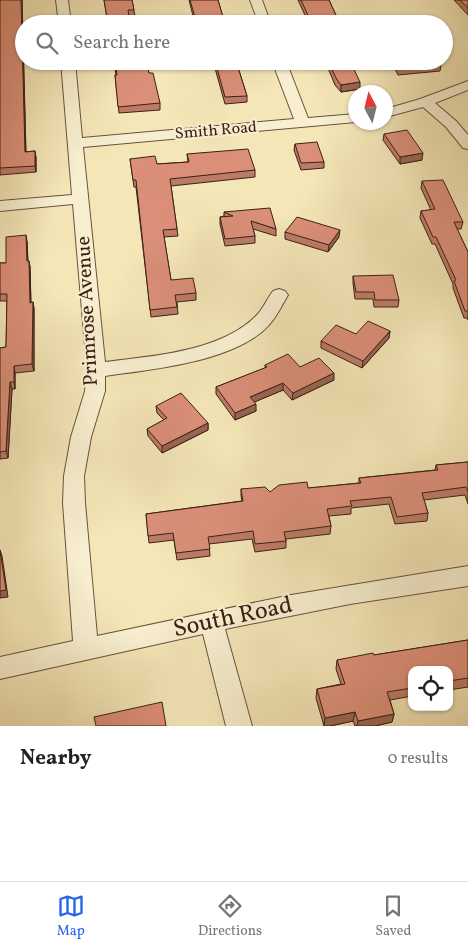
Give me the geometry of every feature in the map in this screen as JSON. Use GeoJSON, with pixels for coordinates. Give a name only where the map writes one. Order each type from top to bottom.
{"type":"FeatureCollection","features":[{"type":"Feature","properties":{"kind":"street"},"geometry":{"type":"LineString","coordinates":[[62,0],[64,15]]}},
{"type":"Feature","properties":{"kind":"street"},"geometry":{"type":"LineString","coordinates":[[256,0],[262,15]]}},
{"type":"Feature","properties":{"kind":"street","name":"Primrose Avenue"},"geometry":{"type":"LineString","coordinates":[[69,70],[96,370],[95,391],[81,437],[74,476],[74,503],[86,649]]}},
{"type":"Feature","properties":{"kind":"street"},"geometry":{"type":"LineString","coordinates":[[282,70],[303,124]]}},
{"type":"Feature","properties":{"kind":"street"},"geometry":{"type":"LineString","coordinates":[[393,110],[424,102],[468,85]]}},
{"type":"Feature","properties":{"kind":"street"},"geometry":{"type":"LineString","coordinates":[[424,102],[451,124],[468,145]]}},
{"type":"Feature","properties":{"kind":"street","name":"Smith Road"},"geometry":{"type":"LineString","coordinates":[[76,143],[348,119]]}},
{"type":"Feature","properties":{"kind":"street"},"geometry":{"type":"LineString","coordinates":[[0,206],[81,199]]}},
{"type":"Feature","properties":{"kind":"street"},"geometry":{"type":"LineString","coordinates":[[96,370],[151,364],[196,354],[216,347],[261,323],[279,295]]}},
{"type":"Feature","properties":{"kind":"street","name":"South Road"},"geometry":{"type":"LineString","coordinates":[[0,668],[211,621],[359,592],[468,576]]}},
{"type":"Feature","properties":{"kind":"street"},"geometry":{"type":"LineString","coordinates":[[211,621],[239,726]]}},
{"type":"Feature","properties":{"kind":"building"},"geometry":{"type":"Polygon","coordinates":[[[0,0],[21,0],[21,15],[15,15],[15,70],[23,70],[25,152],[35,151],[35,166],[0,168],[0,0]]]}},
{"type":"Feature","properties":{"kind":"building"},"geometry":{"type":"Polygon","coordinates":[[[104,0],[132,0],[134,10],[128,10],[129,15],[106,15],[104,0]]]}},
{"type":"Feature","properties":{"kind":"building"},"geometry":{"type":"Polygon","coordinates":[[[190,0],[218,0],[222,15],[194,15],[190,0]]]}},
{"type":"Feature","properties":{"kind":"building"},"geometry":{"type":"Polygon","coordinates":[[[301,0],[329,0],[336,15],[308,15],[301,0]]]}},
{"type":"Feature","properties":{"kind":"building"},"geometry":{"type":"Polygon","coordinates":[[[460,0],[468,0],[468,8],[460,0]]]}},
{"type":"Feature","properties":{"kind":"building"},"geometry":{"type":"Polygon","coordinates":[[[116,70],[148,70],[149,73],[153,73],[160,103],[118,107],[115,75],[117,75],[116,70]]]}},
{"type":"Feature","properties":{"kind":"building"},"geometry":{"type":"Polygon","coordinates":[[[218,70],[239,70],[247,96],[225,97],[218,70]]]}},
{"type":"Feature","properties":{"kind":"building"},"geometry":{"type":"Polygon","coordinates":[[[332,70],[354,70],[360,82],[341,85],[332,70]]]}},
{"type":"Feature","properties":{"kind":"building"},"geometry":{"type":"Polygon","coordinates":[[[407,130],[423,153],[400,157],[384,134],[407,130]]]}},
{"type":"Feature","properties":{"kind":"building"},"geometry":{"type":"Polygon","coordinates":[[[317,142],[324,162],[301,163],[295,144],[317,142]]]}},
{"type":"Feature","properties":{"kind":"building"},"geometry":{"type":"Polygon","coordinates":[[[248,149],[255,170],[170,179],[177,229],[163,230],[171,280],[193,278],[196,293],[175,295],[177,307],[150,310],[136,180],[133,180],[130,159],[155,156],[157,164],[189,162],[187,154],[248,149]]]}},
{"type":"Feature","properties":{"kind":"building"},"geometry":{"type":"Polygon","coordinates":[[[443,180],[463,222],[454,222],[468,252],[468,311],[465,311],[454,281],[456,280],[436,237],[433,237],[421,211],[435,209],[422,181],[443,180]]]}},
{"type":"Feature","properties":{"kind":"building"},"geometry":{"type":"Polygon","coordinates":[[[270,208],[276,229],[251,221],[255,236],[225,239],[220,217],[233,216],[224,212],[270,208]]]}},
{"type":"Feature","properties":{"kind":"building"},"geometry":{"type":"Polygon","coordinates":[[[297,217],[340,230],[329,245],[285,232],[297,217]]]}},
{"type":"Feature","properties":{"kind":"building"},"geometry":{"type":"Polygon","coordinates":[[[26,235],[30,303],[33,302],[32,364],[14,366],[14,382],[10,382],[6,451],[0,452],[0,348],[6,347],[7,294],[0,294],[0,263],[6,263],[6,237],[26,235]]]}},
{"type":"Feature","properties":{"kind":"building"},"geometry":{"type":"Polygon","coordinates":[[[393,275],[399,300],[375,300],[374,292],[356,292],[353,276],[393,275]]]}},
{"type":"Feature","properties":{"kind":"building"},"geometry":{"type":"Polygon","coordinates":[[[368,321],[390,331],[363,361],[321,341],[336,325],[356,334],[368,321]]]}},
{"type":"Feature","properties":{"kind":"building"},"geometry":{"type":"Polygon","coordinates":[[[288,354],[300,367],[319,358],[334,373],[293,393],[283,383],[250,397],[256,404],[235,413],[216,387],[267,367],[265,365],[288,354]]]}},
{"type":"Feature","properties":{"kind":"building"},"geometry":{"type":"Polygon","coordinates":[[[181,393],[208,423],[162,446],[147,429],[167,418],[156,406],[181,393]]]}},
{"type":"Feature","properties":{"kind":"building"},"geometry":{"type":"Polygon","coordinates":[[[468,462],[468,491],[466,487],[422,493],[428,513],[397,517],[391,497],[350,501],[352,506],[327,509],[331,526],[284,532],[286,541],[255,544],[253,531],[208,537],[210,549],[176,553],[173,533],[148,536],[146,514],[243,501],[241,489],[265,487],[270,492],[279,485],[307,482],[308,488],[361,483],[359,478],[438,470],[436,465],[468,462]]]}},
{"type":"Feature","properties":{"kind":"building"},"geometry":{"type":"Polygon","coordinates":[[[0,550],[6,590],[0,591],[0,550]]]}},
{"type":"Feature","properties":{"kind":"building"},"geometry":{"type":"Polygon","coordinates":[[[468,640],[468,678],[453,680],[453,666],[408,666],[408,689],[387,692],[394,714],[358,721],[355,712],[325,718],[317,689],[345,684],[337,660],[373,653],[374,655],[468,640]]]}},
{"type":"Feature","properties":{"kind":"building"},"geometry":{"type":"Polygon","coordinates":[[[162,702],[166,726],[96,726],[94,717],[162,702]]]}}]}
